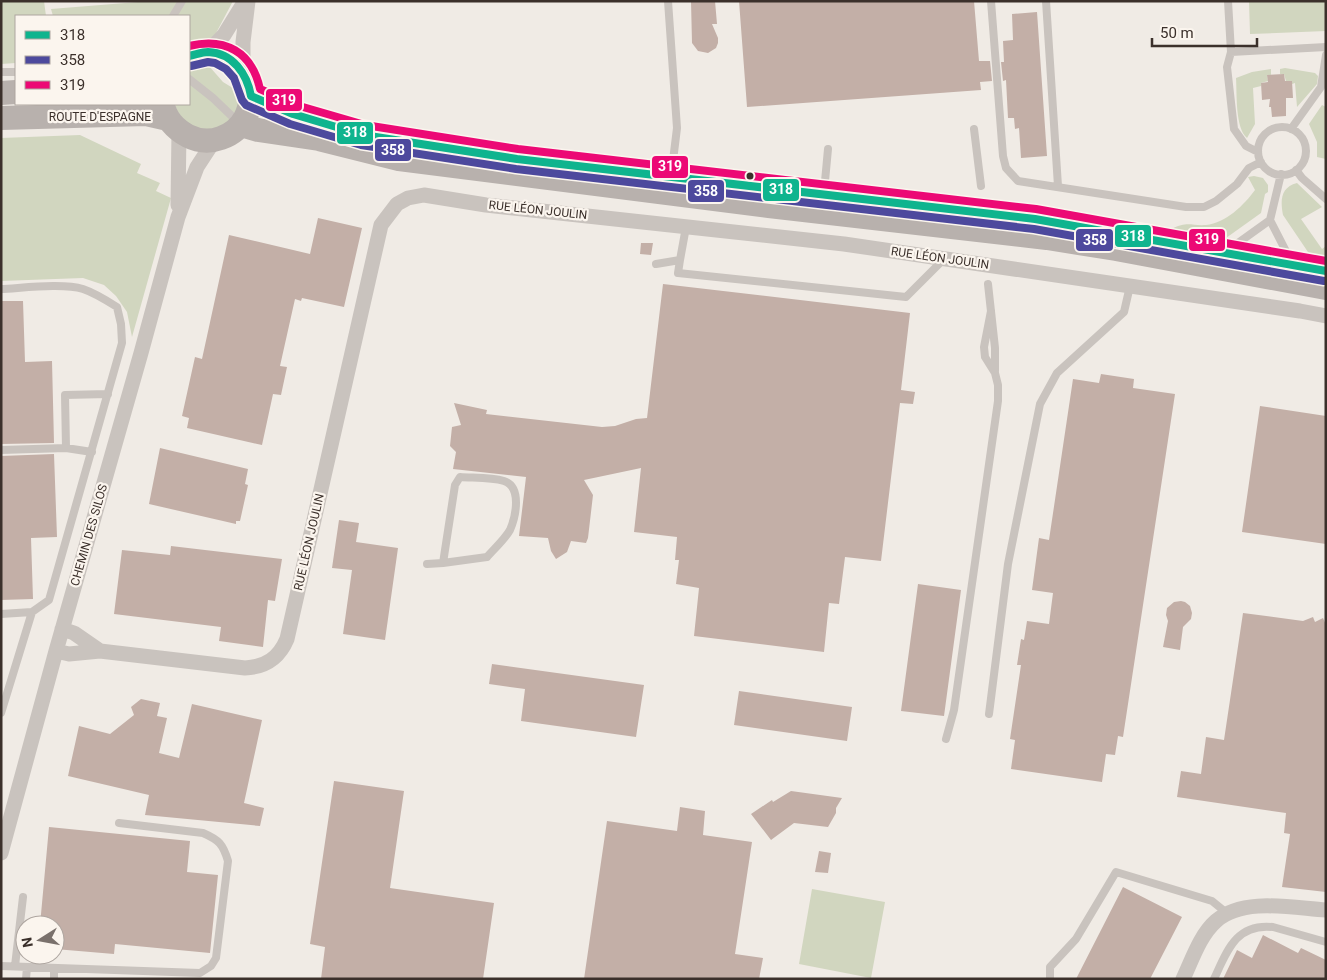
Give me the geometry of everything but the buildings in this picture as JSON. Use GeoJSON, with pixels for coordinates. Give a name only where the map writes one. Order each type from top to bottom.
{"type":"FeatureCollection","features":[{"type":"Feature","properties":{"kind":"main road"},"geometry":{"type":"LineString","coordinates":[[198,54],[222,54],[234,61],[243,71],[249,83],[251,96],[249,112],[241,125],[229,136],[214,141]]}},
{"type":"Feature","properties":{"kind":"main road"},"geometry":{"type":"LineString","coordinates":[[1,93],[15,92]]}},
{"type":"Feature","properties":{"kind":"main road"},"geometry":{"type":"LineString","coordinates":[[251,96],[293,114],[363,136],[517,159],[1035,219],[1326,271]]}},
{"type":"Feature","properties":{"kind":"main road","name":"ROUTE D'ESPAGNE"},"geometry":{"type":"LineString","coordinates":[[1,118],[146,114],[170,118],[195,140],[214,141]]}},
{"type":"Feature","properties":{"kind":"main road"},"geometry":{"type":"LineString","coordinates":[[241,125],[258,130],[319,139],[399,158],[778,207],[1046,238],[1326,288]]}},
{"type":"Feature","properties":{"kind":"street"},"geometry":{"type":"LineString","coordinates":[[198,54],[224,35],[247,1]]}},
{"type":"Feature","properties":{"kind":"street"},"geometry":{"type":"LineString","coordinates":[[243,71],[243,42],[247,1]]}},
{"type":"Feature","properties":{"kind":"street","name":"CHEMIN DES SILOS"},"geometry":{"type":"LineString","coordinates":[[170,118],[178,216]]}},
{"type":"Feature","properties":{"kind":"street","name":"CHEMIN DES SILOS"},"geometry":{"type":"LineString","coordinates":[[1,853],[178,216],[197,167],[214,141]]}},
{"type":"Feature","properties":{"kind":"street","name":"RUE LÉON JOULIN"},"geometry":{"type":"LineString","coordinates":[[56,652],[69,654],[100,651],[245,668],[258,667],[276,657],[282,650],[290,629],[382,225],[397,204],[408,198],[424,195],[486,205],[844,244],[1326,316]]}},
{"type":"Feature","properties":{"kind":"street","name":"RUE LÉON JOULIN"},"geometry":{"type":"LineString","coordinates":[[62,629],[74,633],[100,651]]}},
{"type":"Feature","properties":{"kind":"street"},"geometry":{"type":"LineString","coordinates":[[1183,979],[1204,936],[1216,921],[1236,910],[1258,906],[1326,910]]}},
{"type":"Feature","properties":{"kind":"lane"},"geometry":{"type":"LineString","coordinates":[[174,15],[182,1]]}},
{"type":"Feature","properties":{"kind":"lane"},"geometry":{"type":"LineString","coordinates":[[668,1],[677,128],[671,177]]}},
{"type":"Feature","properties":{"kind":"lane"},"geometry":{"type":"LineString","coordinates":[[991,1],[1003,156],[1006,168],[1018,181],[1186,206],[1204,207],[1216,201],[1237,184],[1249,168],[1261,162]]}},
{"type":"Feature","properties":{"kind":"lane"},"geometry":{"type":"LineString","coordinates":[[1046,1],[1058,186]]}},
{"type":"Feature","properties":{"kind":"lane"},"geometry":{"type":"LineString","coordinates":[[1228,1],[1232,52],[1227,67],[1234,130],[1246,146],[1258,152]]}},
{"type":"Feature","properties":{"kind":"lane"},"geometry":{"type":"LineString","coordinates":[[1232,52],[1326,47]]}},
{"type":"Feature","properties":{"kind":"lane"},"geometry":{"type":"LineString","coordinates":[[1291,128],[1321,87],[1326,55]]}},
{"type":"Feature","properties":{"kind":"lane"},"geometry":{"type":"LineString","coordinates":[[1,72],[15,72]]}},
{"type":"Feature","properties":{"kind":"lane"},"geometry":{"type":"LineString","coordinates":[[190,80],[213,98],[241,125]]}},
{"type":"Feature","properties":{"kind":"lane"},"geometry":{"type":"LineString","coordinates":[[1275,128],[1291,128],[1303,140],[1305,156],[1302,164],[1296,170],[1289,173],[1280,174],[1269,171],[1261,162],[1258,152],[1262,136],[1275,128]]}},
{"type":"Feature","properties":{"kind":"lane"},"geometry":{"type":"LineString","coordinates":[[974,130],[980,186]]}},
{"type":"Feature","properties":{"kind":"lane"},"geometry":{"type":"LineString","coordinates":[[824,194],[828,149]]}},
{"type":"Feature","properties":{"kind":"lane"},"geometry":{"type":"LineString","coordinates":[[1296,170],[1302,178],[1326,199]]}},
{"type":"Feature","properties":{"kind":"lane"},"geometry":{"type":"LineString","coordinates":[[1280,174],[1270,220],[1293,265]]}},
{"type":"Feature","properties":{"kind":"lane"},"geometry":{"type":"LineString","coordinates":[[1224,252],[1270,220]]}},
{"type":"Feature","properties":{"kind":"lane"},"geometry":{"type":"LineString","coordinates":[[686,227],[678,273],[906,297],[945,258]]}},
{"type":"Feature","properties":{"kind":"lane"},"geometry":{"type":"LineString","coordinates":[[656,264],[680,260]]}},
{"type":"Feature","properties":{"kind":"lane"},"geometry":{"type":"LineString","coordinates":[[946,739],[954,710],[998,401],[998,385],[995,373],[985,357],[984,347],[991,311],[988,284]]}},
{"type":"Feature","properties":{"kind":"lane"},"geometry":{"type":"LineString","coordinates":[[989,714],[1008,564],[1040,404],[1057,373],[1124,312],[1130,286]]}},
{"type":"Feature","properties":{"kind":"lane"},"geometry":{"type":"LineString","coordinates":[[1,289],[80,288],[101,297],[117,308],[121,324],[122,343],[49,600],[32,612],[1,614]]}},
{"type":"Feature","properties":{"kind":"lane"},"geometry":{"type":"LineString","coordinates":[[66,448],[65,395],[108,394]]}},
{"type":"Feature","properties":{"kind":"lane"},"geometry":{"type":"LineString","coordinates":[[1,450],[66,448],[92,452]]}},
{"type":"Feature","properties":{"kind":"lane"},"geometry":{"type":"LineString","coordinates":[[427,564],[443,563],[487,557],[510,531],[515,512],[516,495],[510,484],[502,480],[460,477],[455,485],[443,563]]}},
{"type":"Feature","properties":{"kind":"lane"},"geometry":{"type":"LineString","coordinates":[[1,713],[32,612]]}},
{"type":"Feature","properties":{"kind":"lane"},"geometry":{"type":"LineString","coordinates":[[1,966],[200,973],[211,966],[216,958],[228,861],[224,847],[215,838],[203,833],[119,823]]}},
{"type":"Feature","properties":{"kind":"lane"},"geometry":{"type":"LineString","coordinates":[[1050,979],[1050,967],[1076,940],[1116,872],[1212,901],[1228,914]]}},
{"type":"Feature","properties":{"kind":"lane"},"geometry":{"type":"LineString","coordinates":[[15,966],[23,897]]}},
{"type":"Feature","properties":{"kind":"lane"},"geometry":{"type":"LineString","coordinates":[[1214,979],[1229,945],[1237,936],[1256,928],[1264,926],[1273,927],[1326,942]]}},
{"type":"Feature","properties":{"kind":"lane"},"geometry":{"type":"LineString","coordinates":[[26,979],[27,967]]}},
{"type":"Feature","properties":{"kind":"lane"},"geometry":{"type":"LineString","coordinates":[[54,968],[54,979]]}},
{"type":"Feature","properties":{"kind":"green space"},"geometry":{"type":"Polygon","coordinates":[[[1,1],[44,1],[46,15],[15,15],[15,63],[1,64],[1,1]]]}},
{"type":"Feature","properties":{"kind":"green space"},"geometry":{"type":"Polygon","coordinates":[[[150,1],[233,1],[215,35],[206,43],[190,48],[190,15],[53,15],[51,9],[150,1]]]}},
{"type":"Feature","properties":{"kind":"green space"},"geometry":{"type":"Polygon","coordinates":[[[1249,1],[1326,1],[1326,31],[1250,34],[1249,1]]]}},
{"type":"Feature","properties":{"kind":"green space"},"geometry":{"type":"Polygon","coordinates":[[[209,66],[223,82],[241,93],[241,104],[222,130],[190,128],[177,111],[175,105],[190,105],[190,72],[209,66]]]}},
{"type":"Feature","properties":{"kind":"green space"},"geometry":{"type":"Polygon","coordinates":[[[1285,68],[1315,73],[1318,76],[1317,84],[1297,107],[1295,83],[1292,84],[1291,81],[1286,81],[1284,74],[1280,74],[1280,69],[1285,68]]]}},
{"type":"Feature","properties":{"kind":"green space"},"geometry":{"type":"Polygon","coordinates":[[[1271,69],[1271,75],[1267,75],[1268,81],[1261,83],[1261,86],[1253,88],[1255,124],[1247,138],[1240,127],[1236,78],[1252,72],[1271,69]]]}},
{"type":"Feature","properties":{"kind":"green space"},"geometry":{"type":"Polygon","coordinates":[[[1322,105],[1326,107],[1326,159],[1317,157],[1317,142],[1309,124],[1322,105]]]}},
{"type":"Feature","properties":{"kind":"green space"},"geometry":{"type":"Polygon","coordinates":[[[80,135],[141,164],[137,173],[160,183],[156,191],[171,198],[132,337],[127,312],[116,296],[104,285],[83,278],[1,281],[1,138],[80,135]]]}},
{"type":"Feature","properties":{"kind":"green space"},"geometry":{"type":"Polygon","coordinates":[[[1248,177],[1263,178],[1268,185],[1268,192],[1265,194],[1261,213],[1226,238],[1172,229],[1185,224],[1206,225],[1221,221],[1246,202],[1255,190],[1248,177]]]}},
{"type":"Feature","properties":{"kind":"green space"},"geometry":{"type":"Polygon","coordinates":[[[1297,183],[1322,207],[1301,219],[1322,249],[1326,246],[1326,257],[1310,255],[1283,215],[1283,195],[1288,188],[1297,183]]]}},
{"type":"Feature","properties":{"kind":"green space"},"geometry":{"type":"Polygon","coordinates":[[[812,889],[885,902],[871,978],[799,964],[812,889]]]}},
{"type":"Feature","properties":{"kind":"transit line","name":"319"},"geometry":{"type":"LineString","coordinates":[[190,46],[214,44],[235,50],[251,65],[260,89],[296,105],[365,125],[518,149],[1036,209],[1326,261]]}},
{"type":"Feature","properties":{"kind":"transit line","name":"318"},"geometry":{"type":"LineString","coordinates":[[190,56],[208,52],[225,56],[242,73],[251,96],[293,114],[363,135],[517,159],[1035,219],[1326,271]]}},
{"type":"Feature","properties":{"kind":"transit line","name":"358"},"geometry":{"type":"LineString","coordinates":[[191,66],[208,62],[215,63],[226,69],[234,78],[242,100],[246,105],[290,124],[361,145],[516,169],[1034,229],[1324,281]]}}]}
